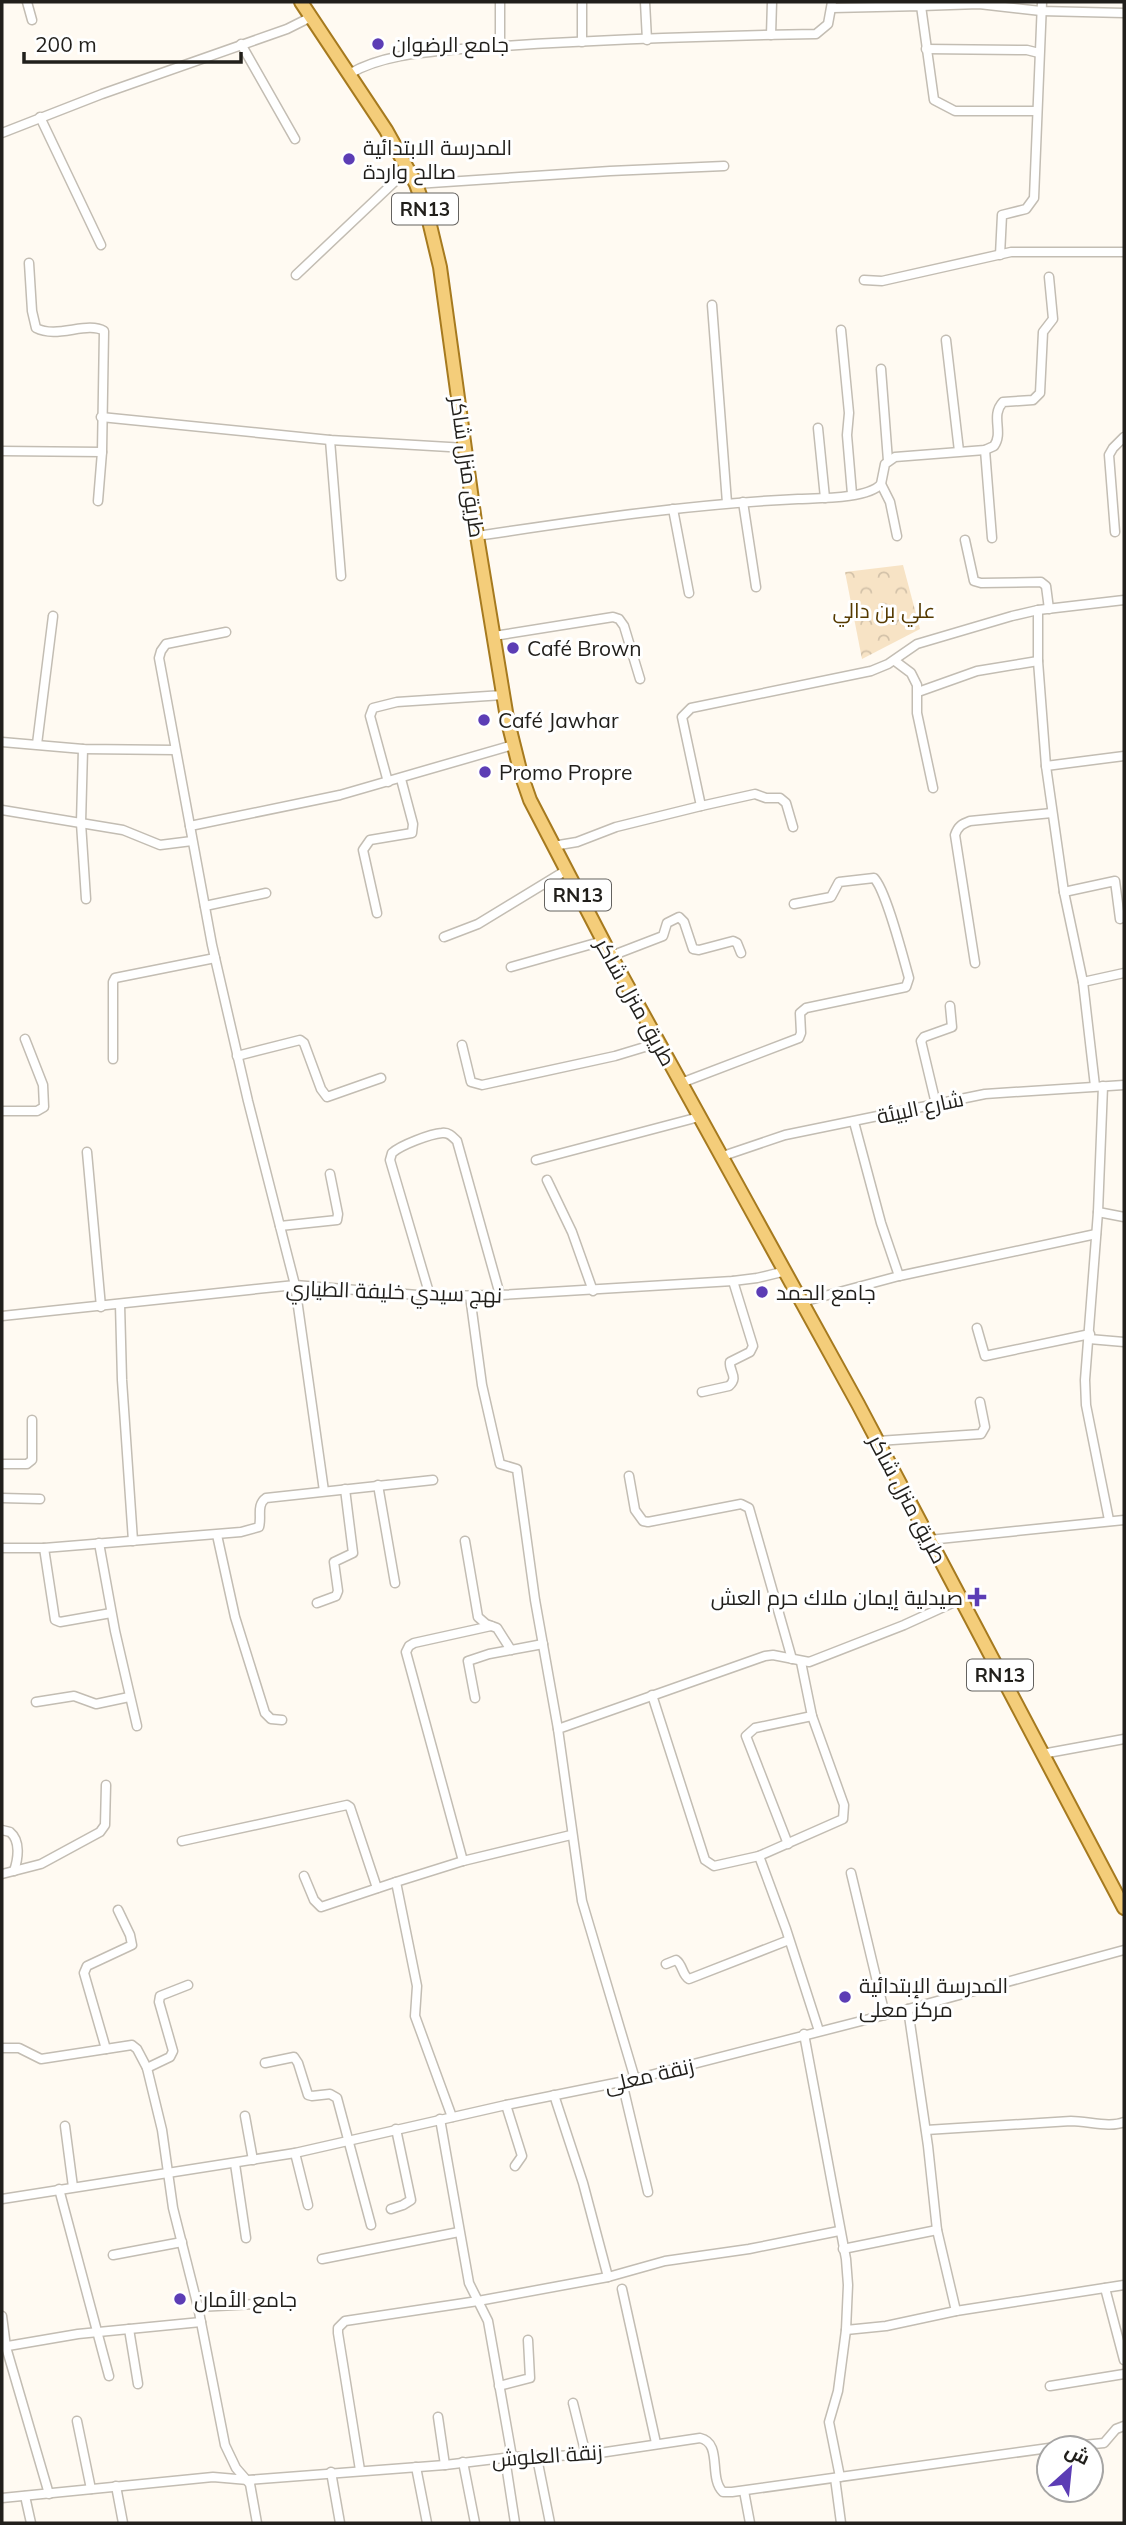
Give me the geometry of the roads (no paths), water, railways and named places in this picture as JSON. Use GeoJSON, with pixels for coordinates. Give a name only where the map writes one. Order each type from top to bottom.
{"type":"FeatureCollection","features":[{"type":"Feature","properties":{"kind":"main road","name":"طريق منزل شاكر"},"geometry":{"type":"LineString","coordinates":[[301,2],[386,130],[416,184],[429,221],[440,267],[477,536],[503,695],[513,745],[530,800],[565,871],[658,1043],[878,1441],[1124,1908]]}},
{"type":"Feature","properties":{"kind":"street"},"geometry":{"type":"LineString","coordinates":[[27,2],[32,20]]}},
{"type":"Feature","properties":{"kind":"street"},"geometry":{"type":"LineString","coordinates":[[500,2],[500,46]]}},
{"type":"Feature","properties":{"kind":"street"},"geometry":{"type":"LineString","coordinates":[[582,2],[582,42]]}},
{"type":"Feature","properties":{"kind":"street"},"geometry":{"type":"LineString","coordinates":[[645,2],[647,40]]}},
{"type":"Feature","properties":{"kind":"street"},"geometry":{"type":"LineString","coordinates":[[771,35],[772,2]]}},
{"type":"Feature","properties":{"kind":"street"},"geometry":{"type":"LineString","coordinates":[[349,74],[374,63],[443,50],[816,34],[828,23],[832,5],[979,3],[1124,13]]}},
{"type":"Feature","properties":{"kind":"street"},"geometry":{"type":"LineString","coordinates":[[921,4],[932,96],[941,105],[956,111],[970,112],[1037,111]]}},
{"type":"Feature","properties":{"kind":"street"},"geometry":{"type":"LineString","coordinates":[[1000,255],[1002,215],[1026,209],[1034,198],[1041,6]]}},
{"type":"Feature","properties":{"kind":"street"},"geometry":{"type":"LineString","coordinates":[[2,133],[286,29],[311,17]]}},
{"type":"Feature","properties":{"kind":"street"},"geometry":{"type":"LineString","coordinates":[[241,44],[296,139]]}},
{"type":"Feature","properties":{"kind":"street"},"geometry":{"type":"LineString","coordinates":[[926,50],[1016,50],[1040,53]]}},
{"type":"Feature","properties":{"kind":"street"},"geometry":{"type":"LineString","coordinates":[[40,117],[101,245]]}},
{"type":"Feature","properties":{"kind":"street"},"geometry":{"type":"LineString","coordinates":[[416,184],[724,166]]}},
{"type":"Feature","properties":{"kind":"street"},"geometry":{"type":"LineString","coordinates":[[296,275],[408,169]]}},
{"type":"Feature","properties":{"kind":"street"},"geometry":{"type":"LineString","coordinates":[[864,280],[882,281],[1000,255],[1032,251],[1124,252]]}},
{"type":"Feature","properties":{"kind":"street"},"geometry":{"type":"LineString","coordinates":[[29,263],[36,328],[50,333],[95,328],[103,331],[102,452],[98,501]]}},
{"type":"Feature","properties":{"kind":"street"},"geometry":{"type":"LineString","coordinates":[[888,461],[895,457],[985,450],[998,442],[996,415],[999,405],[1003,402],[1033,400],[1040,393],[1043,332],[1053,319],[1049,277]]}},
{"type":"Feature","properties":{"kind":"street"},"geometry":{"type":"LineString","coordinates":[[712,305],[727,503]]}},
{"type":"Feature","properties":{"kind":"street"},"geometry":{"type":"LineString","coordinates":[[841,330],[849,413],[847,435],[852,494]]}},
{"type":"Feature","properties":{"kind":"street"},"geometry":{"type":"LineString","coordinates":[[946,340],[959,451]]}},
{"type":"Feature","properties":{"kind":"street"},"geometry":{"type":"LineString","coordinates":[[881,369],[888,461],[881,484],[890,502],[897,536]]}},
{"type":"Feature","properties":{"kind":"street"},"geometry":{"type":"LineString","coordinates":[[101,417],[330,440],[466,448]]}},
{"type":"Feature","properties":{"kind":"street"},"geometry":{"type":"LineString","coordinates":[[818,428],[825,498]]}},
{"type":"Feature","properties":{"kind":"street"},"geometry":{"type":"LineString","coordinates":[[1115,532],[1109,455],[1124,437]]}},
{"type":"Feature","properties":{"kind":"street"},"geometry":{"type":"LineString","coordinates":[[330,440],[341,576]]}},
{"type":"Feature","properties":{"kind":"street"},"geometry":{"type":"LineString","coordinates":[[985,450],[992,538]]}},
{"type":"Feature","properties":{"kind":"street"},"geometry":{"type":"LineString","coordinates":[[2,451],[102,452]]}},
{"type":"Feature","properties":{"kind":"street"},"geometry":{"type":"LineString","coordinates":[[477,536],[727,503],[825,498],[870,492],[881,484]]}},
{"type":"Feature","properties":{"kind":"street"},"geometry":{"type":"LineString","coordinates":[[743,502],[756,587]]}},
{"type":"Feature","properties":{"kind":"street"},"geometry":{"type":"LineString","coordinates":[[673,509],[688,593]]}},
{"type":"Feature","properties":{"kind":"street"},"geometry":{"type":"LineString","coordinates":[[965,540],[974,581],[1041,582],[1046,586],[1049,609]]}},
{"type":"Feature","properties":{"kind":"street"},"geometry":{"type":"LineString","coordinates":[[701,806],[682,717],[685,711],[691,708],[871,671],[895,661],[910,648],[927,640],[1038,611],[1124,600]]}},
{"type":"Feature","properties":{"kind":"street"},"geometry":{"type":"LineString","coordinates":[[1038,611],[1038,661],[1052,813],[1099,1086],[1098,1212],[1085,1380],[1086,1405],[1109,1520]]}},
{"type":"Feature","properties":{"kind":"street"},"geometry":{"type":"LineString","coordinates":[[37,744],[53,616]]}},
{"type":"Feature","properties":{"kind":"street"},"geometry":{"type":"LineString","coordinates":[[494,636],[613,617],[624,626],[640,680]]}},
{"type":"Feature","properties":{"kind":"street"},"geometry":{"type":"LineString","coordinates":[[226,632],[166,645],[159,658],[215,958],[295,1285],[324,1491]]}},
{"type":"Feature","properties":{"kind":"street"},"geometry":{"type":"LineString","coordinates":[[895,661],[914,677],[918,692],[917,713],[933,788]]}},
{"type":"Feature","properties":{"kind":"street"},"geometry":{"type":"LineString","coordinates":[[918,692],[977,671],[1038,661]]}},
{"type":"Feature","properties":{"kind":"street"},"geometry":{"type":"LineString","coordinates":[[388,782],[370,716],[373,708],[397,702],[503,695]]}},
{"type":"Feature","properties":{"kind":"street"},"geometry":{"type":"LineString","coordinates":[[2,742],[83,749],[175,750]]}},
{"type":"Feature","properties":{"kind":"street"},"geometry":{"type":"LineString","coordinates":[[190,826],[340,795],[401,779],[460,758],[513,745]]}},
{"type":"Feature","properties":{"kind":"street"},"geometry":{"type":"LineString","coordinates":[[83,749],[81,823],[86,899]]}},
{"type":"Feature","properties":{"kind":"street"},"geometry":{"type":"LineString","coordinates":[[1046,766],[1124,756]]}},
{"type":"Feature","properties":{"kind":"street"},"geometry":{"type":"LineString","coordinates":[[377,913],[363,850],[369,840],[412,833],[401,779]]}},
{"type":"Feature","properties":{"kind":"street"},"geometry":{"type":"LineString","coordinates":[[553,846],[577,842],[627,824],[755,794],[766,798],[780,798],[786,803],[793,827]]}},
{"type":"Feature","properties":{"kind":"street"},"geometry":{"type":"LineString","coordinates":[[2,810],[122,830],[160,845],[192,841]]}},
{"type":"Feature","properties":{"kind":"street"},"geometry":{"type":"LineString","coordinates":[[975,963],[955,835],[957,829],[961,824],[970,821],[1052,813]]}},
{"type":"Feature","properties":{"kind":"street"},"geometry":{"type":"LineString","coordinates":[[444,937],[478,924],[565,871]]}},
{"type":"Feature","properties":{"kind":"street"},"geometry":{"type":"LineString","coordinates":[[681,1083],[799,1038],[800,1013],[806,1008],[906,987],[908,984],[909,978],[888,909],[874,878],[842,881],[831,897],[794,904]]}},
{"type":"Feature","properties":{"kind":"street"},"geometry":{"type":"LineString","coordinates":[[1064,892],[1120,880],[1120,919]]}},
{"type":"Feature","properties":{"kind":"street"},"geometry":{"type":"LineString","coordinates":[[205,906],[266,893]]}},
{"type":"Feature","properties":{"kind":"street"},"geometry":{"type":"LineString","coordinates":[[611,956],[663,936],[667,923],[679,917],[684,922],[693,949],[699,950],[733,941],[737,943],[741,953]]}},
{"type":"Feature","properties":{"kind":"street"},"geometry":{"type":"LineString","coordinates":[[511,967],[603,941]]}},
{"type":"Feature","properties":{"kind":"street"},"geometry":{"type":"LineString","coordinates":[[113,1059],[115,978],[215,958]]}},
{"type":"Feature","properties":{"kind":"street"},"geometry":{"type":"LineString","coordinates":[[1083,982],[1124,973]]}},
{"type":"Feature","properties":{"kind":"street"},"geometry":{"type":"LineString","coordinates":[[936,1104],[921,1041],[924,1037],[952,1027],[950,1006]]}},
{"type":"Feature","properties":{"kind":"street"},"geometry":{"type":"LineString","coordinates":[[2,1111],[37,1111],[44,1107],[43,1085],[26,1039]]}},
{"type":"Feature","properties":{"kind":"street"},"geometry":{"type":"LineString","coordinates":[[237,1056],[300,1040],[327,1097],[381,1078]]}},
{"type":"Feature","properties":{"kind":"street"},"geometry":{"type":"LineString","coordinates":[[462,1045],[471,1082],[482,1085],[615,1056],[658,1043]]}},
{"type":"Feature","properties":{"kind":"street","name":"شارع البيئة"},"geometry":{"type":"LineString","coordinates":[[720,1157],[785,1135],[999,1092],[1124,1085]]}},
{"type":"Feature","properties":{"kind":"street"},"geometry":{"type":"LineString","coordinates":[[536,1160],[699,1117]]}},
{"type":"Feature","properties":{"kind":"street"},"geometry":{"type":"LineString","coordinates":[[854,1122],[881,1223],[899,1276]]}},
{"type":"Feature","properties":{"kind":"street"},"geometry":{"type":"LineString","coordinates":[[430,1296],[390,1160],[392,1153],[401,1146],[443,1133],[451,1135],[457,1141],[500,1295]]}},
{"type":"Feature","properties":{"kind":"street"},"geometry":{"type":"LineString","coordinates":[[87,1152],[101,1307]]}},
{"type":"Feature","properties":{"kind":"street"},"geometry":{"type":"LineString","coordinates":[[280,1226],[337,1220],[330,1174]]}},
{"type":"Feature","properties":{"kind":"street"},"geometry":{"type":"LineString","coordinates":[[547,1180],[572,1232],[593,1291]]}},
{"type":"Feature","properties":{"kind":"street"},"geometry":{"type":"LineString","coordinates":[[1098,1212],[1124,1217]]}},
{"type":"Feature","properties":{"kind":"street"},"geometry":{"type":"LineString","coordinates":[[802,1302],[899,1276],[1096,1234]]}},
{"type":"Feature","properties":{"kind":"street","name":"نهج سيدي خليفة الطياري"},"geometry":{"type":"LineString","coordinates":[[2,1316],[295,1285],[430,1296],[470,1296],[733,1281],[786,1271]]}},
{"type":"Feature","properties":{"kind":"street"},"geometry":{"type":"LineString","coordinates":[[702,1392],[729,1386],[734,1376],[730,1362],[750,1352],[753,1346],[733,1281]]}},
{"type":"Feature","properties":{"kind":"street"},"geometry":{"type":"LineString","coordinates":[[470,1296],[482,1385],[500,1464],[517,1469],[582,1900],[635,2079]]}},
{"type":"Feature","properties":{"kind":"street"},"geometry":{"type":"LineString","coordinates":[[120,1304],[122,1380],[133,1541]]}},
{"type":"Feature","properties":{"kind":"street"},"geometry":{"type":"LineString","coordinates":[[977,1328],[985,1356],[1089,1337],[1124,1342]]}},
{"type":"Feature","properties":{"kind":"street"},"geometry":{"type":"LineString","coordinates":[[878,1441],[981,1434],[985,1427],[980,1402]]}},
{"type":"Feature","properties":{"kind":"street"},"geometry":{"type":"LineString","coordinates":[[2,1464],[27,1464],[32,1460],[32,1420]]}},
{"type":"Feature","properties":{"kind":"street"},"geometry":{"type":"LineString","coordinates":[[629,1476],[635,1510],[643,1521],[741,1504],[749,1508],[797,1661],[811,1716],[844,1805],[845,1814],[840,1822],[759,1856],[714,1866],[705,1860],[652,1695]]}},
{"type":"Feature","properties":{"kind":"street"},"geometry":{"type":"LineString","coordinates":[[2,1548],[44,1548],[217,1535],[258,1528],[260,1508],[266,1498],[433,1480]]}},
{"type":"Feature","properties":{"kind":"street"},"geometry":{"type":"LineString","coordinates":[[378,1485],[395,1583]]}},
{"type":"Feature","properties":{"kind":"street"},"geometry":{"type":"LineString","coordinates":[[317,1603],[336,1596],[338,1591],[334,1562],[353,1553],[345,1489]]}},
{"type":"Feature","properties":{"kind":"street"},"geometry":{"type":"LineString","coordinates":[[2,1498],[40,1499]]}},
{"type":"Feature","properties":{"kind":"street"},"geometry":{"type":"LineString","coordinates":[[929,1540],[1124,1520]]}},
{"type":"Feature","properties":{"kind":"street"},"geometry":{"type":"LineString","coordinates":[[217,1535],[235,1617],[265,1713],[271,1720],[282,1720]]}},
{"type":"Feature","properties":{"kind":"street"},"geometry":{"type":"LineString","coordinates":[[465,1541],[478,1617],[499,1630],[512,1650]]}},
{"type":"Feature","properties":{"kind":"street"},"geometry":{"type":"LineString","coordinates":[[99,1543],[111,1613],[137,1726]]}},
{"type":"Feature","properties":{"kind":"street"},"geometry":{"type":"LineString","coordinates":[[44,1548],[55,1620],[60,1622],[111,1613]]}},
{"type":"Feature","properties":{"kind":"street"},"geometry":{"type":"LineString","coordinates":[[558,1729],[765,1656],[808,1662],[961,1600]]}},
{"type":"Feature","properties":{"kind":"street"},"geometry":{"type":"LineString","coordinates":[[463,1861],[406,1652],[414,1643],[491,1626]]}},
{"type":"Feature","properties":{"kind":"street"},"geometry":{"type":"LineString","coordinates":[[475,1698],[468,1661],[543,1644]]}},
{"type":"Feature","properties":{"kind":"street"},"geometry":{"type":"LineString","coordinates":[[36,1702],[74,1696],[96,1704],[130,1697]]}},
{"type":"Feature","properties":{"kind":"street"},"geometry":{"type":"LineString","coordinates":[[788,1844],[746,1736],[755,1728],[811,1716]]}},
{"type":"Feature","properties":{"kind":"street"},"geometry":{"type":"LineString","coordinates":[[1042,1754],[1124,1740]]}},
{"type":"Feature","properties":{"kind":"street"},"geometry":{"type":"LineString","coordinates":[[2,1874],[51,1860],[103,1829],[106,1825],[106,1785]]}},
{"type":"Feature","properties":{"kind":"street"},"geometry":{"type":"LineString","coordinates":[[182,1841],[347,1805],[350,1807],[377,1888]]}},
{"type":"Feature","properties":{"kind":"street"},"geometry":{"type":"LineString","coordinates":[[2,1830],[10,1832],[17,1841],[14,1871]]}},
{"type":"Feature","properties":{"kind":"street"},"geometry":{"type":"LineString","coordinates":[[304,1876],[314,1900],[321,1907],[463,1861],[571,1835]]}},
{"type":"Feature","properties":{"kind":"street"},"geometry":{"type":"LineString","coordinates":[[759,1856],[819,2031]]}},
{"type":"Feature","properties":{"kind":"street"},"geometry":{"type":"LineString","coordinates":[[851,1873],[885,2015]]}},
{"type":"Feature","properties":{"kind":"street"},"geometry":{"type":"LineString","coordinates":[[396,1882],[417,1986],[415,2016],[452,2117]]}},
{"type":"Feature","properties":{"kind":"street"},"geometry":{"type":"LineString","coordinates":[[106,2049],[84,1973],[87,1966],[132,1945],[118,1910]]}},
{"type":"Feature","properties":{"kind":"street"},"geometry":{"type":"LineString","coordinates":[[666,1964],[676,1960],[689,1979],[789,1940]]}},
{"type":"Feature","properties":{"kind":"street","name":"زنقة معلى"},"geometry":{"type":"LineString","coordinates":[[2,2199],[295,2153],[440,2119],[622,2082],[723,2058],[804,2034],[908,2010],[1124,1950]]}},
{"type":"Feature","properties":{"kind":"street"},"geometry":{"type":"LineString","coordinates":[[147,2068],[170,2057],[173,2051],[159,2002],[160,1996],[188,1985]]}},
{"type":"Feature","properties":{"kind":"street"},"geometry":{"type":"LineString","coordinates":[[908,2010],[926,2130],[937,2230],[956,2311]]}},
{"type":"Feature","properties":{"kind":"street"},"geometry":{"type":"LineString","coordinates":[[804,2034],[848,2285],[846,2330],[838,2392],[830,2422],[841,2523]]}},
{"type":"Feature","properties":{"kind":"street"},"geometry":{"type":"LineString","coordinates":[[2,2048],[19,2048],[41,2059],[132,2045],[137,2049],[147,2068],[162,2130],[167,2172],[198,2307],[225,2445],[233,2464],[248,2480],[257,2523]]}},
{"type":"Feature","properties":{"kind":"street"},"geometry":{"type":"LineString","coordinates":[[265,2063],[290,2056],[296,2058],[307,2095],[330,2094],[337,2098],[371,2225]]}},
{"type":"Feature","properties":{"kind":"street"},"geometry":{"type":"LineString","coordinates":[[622,2082],[648,2192]]}},
{"type":"Feature","properties":{"kind":"street"},"geometry":{"type":"LineString","coordinates":[[554,2095],[583,2183],[608,2277]]}},
{"type":"Feature","properties":{"kind":"street"},"geometry":{"type":"LineString","coordinates":[[506,2105],[522,2156],[515,2166]]}},
{"type":"Feature","properties":{"kind":"street"},"geometry":{"type":"LineString","coordinates":[[245,2116],[253,2160]]}},
{"type":"Feature","properties":{"kind":"street"},"geometry":{"type":"LineString","coordinates":[[440,2119],[469,2283],[488,2321],[509,2458],[515,2523]]}},
{"type":"Feature","properties":{"kind":"street"},"geometry":{"type":"LineString","coordinates":[[926,2130],[1071,2121],[1093,2121],[1112,2126],[1124,2122]]}},
{"type":"Feature","properties":{"kind":"street"},"geometry":{"type":"LineString","coordinates":[[65,2126],[73,2186]]}},
{"type":"Feature","properties":{"kind":"street"},"geometry":{"type":"LineString","coordinates":[[391,2209],[411,2200],[396,2129]]}},
{"type":"Feature","properties":{"kind":"street"},"geometry":{"type":"LineString","coordinates":[[295,2153],[307,2205]]}},
{"type":"Feature","properties":{"kind":"street"},"geometry":{"type":"LineString","coordinates":[[235,2164],[246,2238]]}},
{"type":"Feature","properties":{"kind":"street"},"geometry":{"type":"LineString","coordinates":[[59,2189],[109,2376]]}},
{"type":"Feature","properties":{"kind":"street"},"geometry":{"type":"LineString","coordinates":[[843,2249],[937,2230]]}},
{"type":"Feature","properties":{"kind":"street"},"geometry":{"type":"LineString","coordinates":[[360,2470],[338,2333],[341,2325],[355,2319],[478,2301],[608,2277],[665,2261],[749,2249],[839,2231]]}},
{"type":"Feature","properties":{"kind":"street"},"geometry":{"type":"LineString","coordinates":[[322,2259],[459,2232]]}},
{"type":"Feature","properties":{"kind":"street"},"geometry":{"type":"LineString","coordinates":[[113,2255],[181,2242]]}},
{"type":"Feature","properties":{"kind":"street"},"geometry":{"type":"LineString","coordinates":[[846,2330],[899,2324],[956,2311],[1124,2285]]}},
{"type":"Feature","properties":{"kind":"street"},"geometry":{"type":"LineString","coordinates":[[1105,2288],[1124,2360]]}},
{"type":"Feature","properties":{"kind":"street"},"geometry":{"type":"LineString","coordinates":[[622,2290],[656,2443]]}},
{"type":"Feature","properties":{"kind":"street"},"geometry":{"type":"LineString","coordinates":[[198,2307],[274,2303]]}},
{"type":"Feature","properties":{"kind":"street"},"geometry":{"type":"LineString","coordinates":[[2,2316],[4,2347],[49,2494]]}},
{"type":"Feature","properties":{"kind":"street"},"geometry":{"type":"LineString","coordinates":[[4,2347],[96,2332],[201,2322]]}},
{"type":"Feature","properties":{"kind":"street"},"geometry":{"type":"LineString","coordinates":[[129,2329],[138,2384]]}},
{"type":"Feature","properties":{"kind":"street"},"geometry":{"type":"LineString","coordinates":[[499,2386],[530,2378],[528,2340]]}},
{"type":"Feature","properties":{"kind":"street"},"geometry":{"type":"LineString","coordinates":[[1050,2386],[1124,2374]]}},
{"type":"Feature","properties":{"kind":"street"},"geometry":{"type":"LineString","coordinates":[[573,2403],[586,2455]]}},
{"type":"Feature","properties":{"kind":"street"},"geometry":{"type":"LineString","coordinates":[[439,2417],[445,2465]]}},
{"type":"Feature","properties":{"kind":"street"},"geometry":{"type":"LineString","coordinates":[[77,2421],[91,2489]]}},
{"type":"Feature","properties":{"kind":"street","name":"زنقة العلوش"},"geometry":{"type":"LineString","coordinates":[[1105,2442],[1116,2429],[1124,2426]]}},
{"type":"Feature","properties":{"kind":"street","name":"زنقة العلوش"},"geometry":{"type":"LineString","coordinates":[[2,2498],[213,2477],[248,2480],[509,2458],[586,2455],[700,2438],[706,2439],[712,2447],[718,2487],[726,2493],[1035,2450]]}},
{"type":"Feature","properties":{"kind":"street"},"geometry":{"type":"LineString","coordinates":[[537,2458],[550,2523]]}},
{"type":"Feature","properties":{"kind":"street"},"geometry":{"type":"LineString","coordinates":[[463,2462],[475,2523]]}},
{"type":"Feature","properties":{"kind":"street"},"geometry":{"type":"LineString","coordinates":[[416,2467],[427,2523]]}},
{"type":"Feature","properties":{"kind":"street"},"geometry":{"type":"LineString","coordinates":[[331,2473],[340,2523]]}},
{"type":"Feature","properties":{"kind":"street"},"geometry":{"type":"LineString","coordinates":[[116,2486],[123,2523]]}},
{"type":"Feature","properties":{"kind":"street"},"geometry":{"type":"LineString","coordinates":[[744,2491],[750,2523]]}},
{"type":"Feature","properties":{"kind":"street"},"geometry":{"type":"LineString","coordinates":[[25,2496],[31,2523]]}},
{"type":"Feature","properties":{"kind":"place","name":"جامع الرضوان"},"geometry":{"type":"Point","coordinates":[378,44]}},
{"type":"Feature","properties":{"kind":"place","name":"المدرسة الابتدائية صالح واردة"},"geometry":{"type":"Point","coordinates":[349,159]}},
{"type":"Feature","properties":{"kind":"place","name":"Café Brown"},"geometry":{"type":"Point","coordinates":[513,648]}},
{"type":"Feature","properties":{"kind":"place","name":"Café Jawhar"},"geometry":{"type":"Point","coordinates":[484,720]}},
{"type":"Feature","properties":{"kind":"place","name":"Promo Propre"},"geometry":{"type":"Point","coordinates":[485,772]}},
{"type":"Feature","properties":{"kind":"place","name":"جامع الحمد"},"geometry":{"type":"Point","coordinates":[762,1292]}},
{"type":"Feature","properties":{"kind":"place","name":"صيدلية إيمان ملاك حرم العش"},"geometry":{"type":"Point","coordinates":[977,1597]}},
{"type":"Feature","properties":{"kind":"place","name":"المدرسة الإبتدائية مركز معلى"},"geometry":{"type":"Point","coordinates":[845,1997]}},
{"type":"Feature","properties":{"kind":"place","name":"جامع الأمان"},"geometry":{"type":"Point","coordinates":[180,2299]}},
{"type":"Feature","properties":{"kind":"park label","name":"علي بن دالي"},"geometry":{"type":"Point","coordinates":[884,610]}}]}
